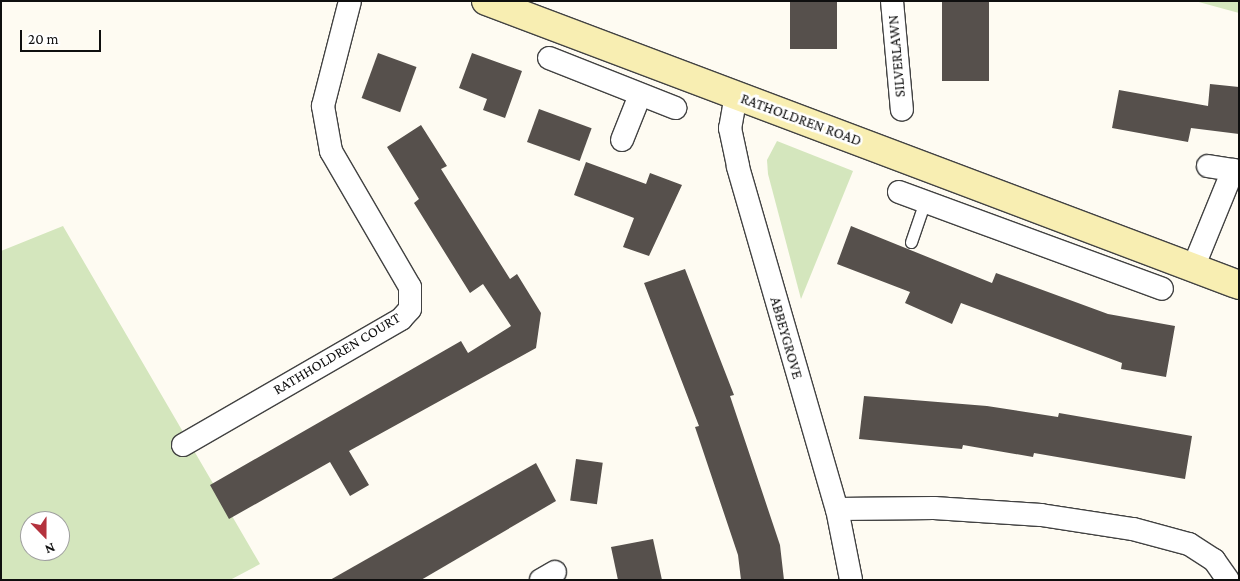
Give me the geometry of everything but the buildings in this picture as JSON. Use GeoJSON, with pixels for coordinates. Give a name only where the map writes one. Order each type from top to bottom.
{"type":"FeatureCollection","features":[{"type":"Feature","properties":{"kind":"street","name":"RATHHOLDREN COURT"},"geometry":{"type":"LineString","coordinates":[[183,445],[401,319],[410,310],[410,287],[372,228],[330,142],[323,106],[350,1]]}},
{"type":"Feature","properties":{"kind":"street","name":"RATHOLDREN ROAD"},"geometry":{"type":"LineString","coordinates":[[486,1],[1239,285]]}},
{"type":"Feature","properties":{"kind":"street","name":"SILVERLAWN"},"geometry":{"type":"LineString","coordinates":[[892,1],[902,110]]}},
{"type":"Feature","properties":{"kind":"street"},"geometry":{"type":"LineString","coordinates":[[594,76],[605,46]]}},
{"type":"Feature","properties":{"kind":"street"},"geometry":{"type":"LineString","coordinates":[[549,58],[675,108]]}},
{"type":"Feature","properties":{"kind":"street"},"geometry":{"type":"LineString","coordinates":[[622,140],[640,95]]}},
{"type":"Feature","properties":{"kind":"street","name":"ABBEYGROVE"},"geometry":{"type":"LineString","coordinates":[[736,95],[730,128],[738,167],[836,508],[851,580]]}},
{"type":"Feature","properties":{"kind":"street"},"geometry":{"type":"LineString","coordinates":[[1192,268],[1236,171],[1208,166]]}},
{"type":"Feature","properties":{"kind":"street"},"geometry":{"type":"LineString","coordinates":[[899,192],[1162,289]]}},
{"type":"Feature","properties":{"kind":"street"},"geometry":{"type":"LineString","coordinates":[[1105,268],[1116,238]]}},
{"type":"Feature","properties":{"kind":"street"},"geometry":{"type":"LineString","coordinates":[[836,508],[1022,514],[1133,529],[1189,544],[1214,560],[1228,580]]}},
{"type":"Feature","properties":{"kind":"lane"},"geometry":{"type":"LineString","coordinates":[[911,242],[925,201]]}},
{"type":"Feature","properties":{"kind":"green space"},"geometry":{"type":"Polygon","coordinates":[[[1195,1],[1239,1],[1239,13],[1195,1]]]}},
{"type":"Feature","properties":{"kind":"green space"},"geometry":{"type":"Polygon","coordinates":[[[777,141],[853,171],[801,299],[768,174],[767,160],[777,141]]]}},
{"type":"Feature","properties":{"kind":"green space"},"geometry":{"type":"Polygon","coordinates":[[[63,226],[260,564],[230,580],[1,580],[1,251],[63,226]]]}}]}
